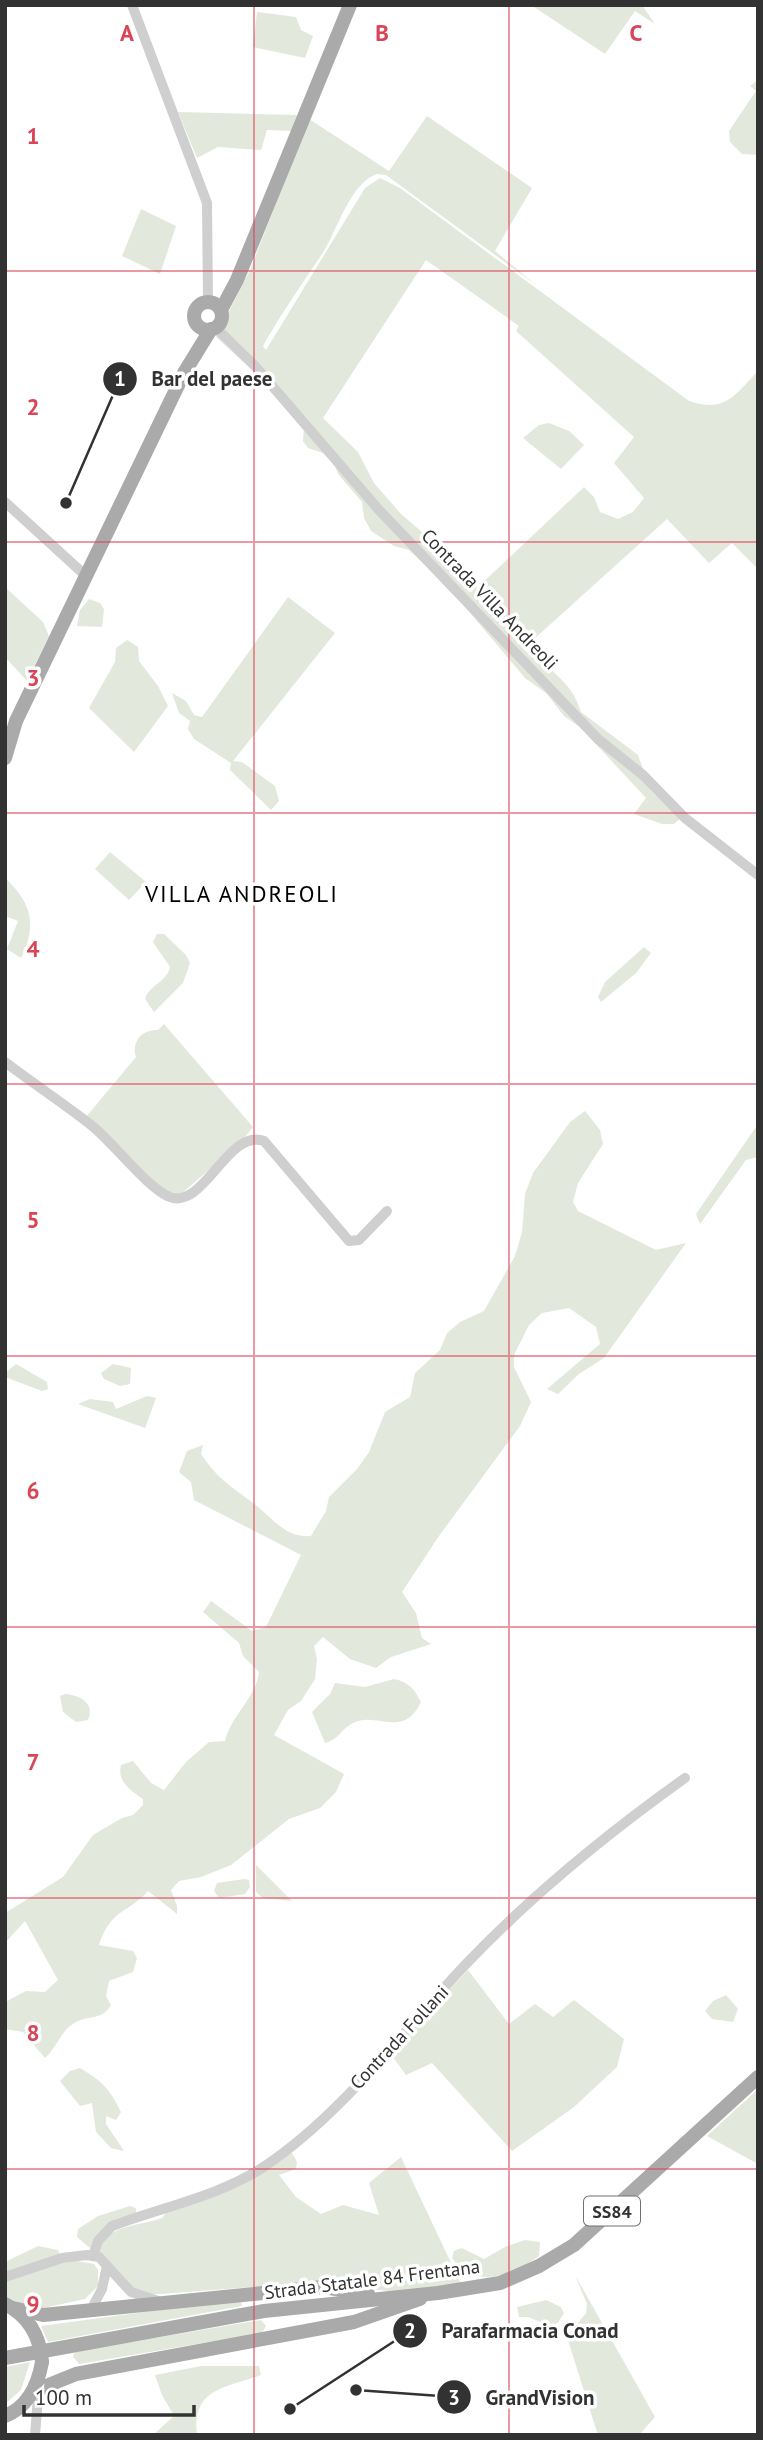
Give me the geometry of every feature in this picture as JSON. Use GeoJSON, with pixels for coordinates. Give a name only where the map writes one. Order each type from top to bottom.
{"type":"FeatureCollection","features":[{"type":"Feature","properties":{"kind":"main road"},"geometry":{"type":"LineString","coordinates":[[208,327],[196,310],[215,306],[237,280],[351,5]]}},
{"type":"Feature","properties":{"kind":"main road"},"geometry":{"type":"LineString","coordinates":[[5,758],[8,735],[184,373],[208,327],[222,318],[215,306]]}},
{"type":"Feature","properties":{"kind":"main road","name":"Strada Statale 84 Frentana"},"geometry":{"type":"LineString","coordinates":[[5,2358],[264,2311],[438,2293],[500,2283],[539,2266],[574,2245],[758,2077]]}},
{"type":"Feature","properties":{"kind":"main road"},"geometry":{"type":"LineString","coordinates":[[9,2306],[43,2315],[323,2287],[383,2297]]}},
{"type":"Feature","properties":{"kind":"main road"},"geometry":{"type":"LineString","coordinates":[[5,2416],[24,2404],[36,2390],[76,2374],[354,2322],[438,2293]]}},
{"type":"Feature","properties":{"kind":"main road"},"geometry":{"type":"LineString","coordinates":[[9,2306],[31,2325],[41,2349],[41,2367],[36,2390]]}},
{"type":"Feature","properties":{"kind":"street"},"geometry":{"type":"LineString","coordinates":[[132,5],[207,203],[215,306]]}},
{"type":"Feature","properties":{"kind":"street","name":"Contrada Villa Andreoli"},"geometry":{"type":"LineString","coordinates":[[208,327],[255,366],[379,510],[598,739],[643,775],[685,818],[758,875]]}},
{"type":"Feature","properties":{"kind":"street"},"geometry":{"type":"LineString","coordinates":[[5,502],[86,576]]}},
{"type":"Feature","properties":{"kind":"street"},"geometry":{"type":"LineString","coordinates":[[5,1062],[92,1126],[158,1190],[171,1198],[186,1196],[243,1142],[256,1138],[264,1141],[349,1241],[359,1240],[387,1211]]}},
{"type":"Feature","properties":{"kind":"street","name":"Contrada Follani"},"geometry":{"type":"LineString","coordinates":[[93,2256],[98,2241],[112,2227],[239,2180],[294,2145],[360,2079],[465,1965],[525,1907],[626,1820],[685,1778]]}},
{"type":"Feature","properties":{"kind":"street"},"geometry":{"type":"LineString","coordinates":[[5,2277],[72,2257],[93,2256],[99,2257],[131,2292],[164,2303]]}},
{"type":"Feature","properties":{"kind":"street"},"geometry":{"type":"LineString","coordinates":[[91,2310],[102,2289],[107,2266]]}},
{"type":"Feature","properties":{"kind":"street"},"geometry":{"type":"LineString","coordinates":[[36,2390],[36,2435]]}},
{"type":"Feature","properties":{"kind":"shaded area"},"geometry":{"type":"Polygon","coordinates":[[[531,5],[642,5],[655,24],[635,11],[605,54],[531,5]]]}},
{"type":"Feature","properties":{"kind":"shaded area"},"geometry":{"type":"Polygon","coordinates":[[[257,12],[296,17],[301,30],[313,36],[305,58],[253,47],[257,12]]]}},
{"type":"Feature","properties":{"kind":"shaded area"},"geometry":{"type":"Polygon","coordinates":[[[758,80],[758,155],[742,154],[730,142],[729,131],[756,91],[750,86],[758,80]]]}},
{"type":"Feature","properties":{"kind":"shaded area"},"geometry":{"type":"Polygon","coordinates":[[[178,112],[297,115],[291,131],[267,130],[261,150],[218,147],[197,158],[178,112]]]}},
{"type":"Feature","properties":{"kind":"shaded area"},"geometry":{"type":"Polygon","coordinates":[[[427,116],[532,188],[495,251],[536,285],[386,175],[377,174],[367,179],[352,197],[328,244],[263,346],[266,350],[365,188],[380,178],[400,188],[689,401],[712,405],[728,400],[758,371],[758,569],[732,543],[709,563],[667,519],[523,649],[565,683],[581,712],[638,755],[651,791],[681,818],[674,824],[662,824],[634,814],[646,798],[581,728],[564,716],[546,693],[525,678],[445,583],[409,550],[394,546],[371,531],[364,518],[362,502],[338,474],[333,461],[326,454],[308,448],[303,441],[304,427],[263,380],[216,337],[250,270],[309,119],[389,171],[427,116]],[[426,260],[323,418],[358,452],[374,483],[401,514],[444,551],[477,588],[584,487],[594,497],[600,512],[618,519],[633,512],[644,498],[614,463],[634,437],[516,331],[519,326],[426,260]]]}},
{"type":"Feature","properties":{"kind":"shaded area"},"geometry":{"type":"Polygon","coordinates":[[[141,209],[176,226],[160,274],[122,256],[141,209]]]}},
{"type":"Feature","properties":{"kind":"shaded area"},"geometry":{"type":"Polygon","coordinates":[[[549,423],[569,431],[584,445],[561,469],[523,438],[539,425],[549,423]]]}},
{"type":"Feature","properties":{"kind":"shaded area"},"geometry":{"type":"Polygon","coordinates":[[[5,587],[43,622],[49,636],[27,681],[5,657],[5,587]]]}},
{"type":"Feature","properties":{"kind":"shaded area"},"geometry":{"type":"Polygon","coordinates":[[[288,597],[335,633],[233,761],[242,762],[275,786],[279,801],[271,810],[230,770],[231,763],[194,739],[188,729],[190,721],[179,713],[172,693],[186,701],[194,715],[202,717],[288,597]]]}},
{"type":"Feature","properties":{"kind":"shaded area"},"geometry":{"type":"Polygon","coordinates":[[[89,599],[100,603],[104,609],[102,627],[77,626],[80,610],[89,599]]]}},
{"type":"Feature","properties":{"kind":"shaded area"},"geometry":{"type":"Polygon","coordinates":[[[127,640],[138,647],[139,661],[158,686],[168,706],[134,752],[89,708],[115,662],[116,648],[127,640]]]}},
{"type":"Feature","properties":{"kind":"shaded area"},"geometry":{"type":"Polygon","coordinates":[[[110,852],[146,882],[129,900],[95,869],[110,852]]]}},
{"type":"Feature","properties":{"kind":"shaded area"},"geometry":{"type":"Polygon","coordinates":[[[5,878],[21,896],[29,915],[29,935],[21,958],[7,949],[18,921],[5,916],[5,878]]]}},
{"type":"Feature","properties":{"kind":"shaded area"},"geometry":{"type":"Polygon","coordinates":[[[157,934],[164,934],[186,955],[190,963],[183,983],[154,1012],[145,999],[166,976],[170,967],[153,942],[157,934]]]}},
{"type":"Feature","properties":{"kind":"shaded area"},"geometry":{"type":"Polygon","coordinates":[[[644,947],[651,953],[636,973],[601,1002],[598,997],[605,982],[644,947]]]}},
{"type":"Feature","properties":{"kind":"shaded area"},"geometry":{"type":"Polygon","coordinates":[[[164,1024],[253,1127],[241,1142],[181,1194],[165,1191],[86,1117],[136,1057],[135,1046],[140,1037],[158,1030],[164,1024]]]}},
{"type":"Feature","properties":{"kind":"shaded area"},"geometry":{"type":"Polygon","coordinates":[[[585,1111],[600,1130],[603,1144],[578,1183],[573,1202],[578,1211],[656,1250],[686,1243],[604,1358],[579,1374],[558,1394],[547,1389],[600,1344],[596,1327],[569,1308],[542,1313],[529,1325],[514,1355],[514,1367],[531,1402],[520,1426],[439,1536],[402,1592],[416,1613],[422,1638],[431,1644],[391,1657],[376,1668],[350,1659],[323,1637],[314,1646],[317,1659],[315,1679],[301,1701],[288,1710],[274,1735],[344,1774],[336,1792],[320,1808],[289,1819],[231,1865],[201,1877],[179,1881],[171,1890],[177,1914],[148,1891],[115,1918],[109,1924],[99,1945],[133,1951],[137,1958],[133,1972],[109,1981],[106,1996],[111,2005],[107,2010],[69,2027],[45,2058],[23,2032],[5,2029],[5,2002],[26,1991],[45,1992],[58,1980],[25,1921],[5,1943],[5,1913],[63,1877],[93,1835],[122,1818],[133,1815],[143,1805],[143,1799],[123,1781],[121,1765],[133,1761],[151,1783],[164,1790],[186,1762],[209,1742],[225,1741],[232,1723],[253,1690],[259,1672],[243,1656],[239,1643],[203,1612],[211,1601],[252,1631],[266,1627],[301,1555],[194,1500],[191,1482],[179,1472],[187,1451],[203,1445],[201,1454],[224,1481],[286,1530],[293,1534],[311,1536],[326,1511],[329,1497],[358,1468],[369,1452],[385,1412],[410,1397],[415,1373],[440,1350],[447,1333],[460,1322],[484,1311],[515,1256],[522,1232],[525,1194],[533,1173],[570,1122],[585,1111]]]}},
{"type":"Feature","properties":{"kind":"shaded area"},"geometry":{"type":"Polygon","coordinates":[[[758,1124],[758,1157],[746,1160],[700,1224],[696,1214],[758,1124]]]}},
{"type":"Feature","properties":{"kind":"shaded area"},"geometry":{"type":"Polygon","coordinates":[[[16,1364],[47,1382],[48,1389],[42,1391],[5,1377],[5,1373],[16,1364]]]}},
{"type":"Feature","properties":{"kind":"shaded area"},"geometry":{"type":"Polygon","coordinates":[[[113,1364],[131,1368],[130,1384],[120,1386],[104,1379],[101,1373],[113,1364]]]}},
{"type":"Feature","properties":{"kind":"shaded area"},"geometry":{"type":"Polygon","coordinates":[[[147,1396],[156,1398],[145,1428],[78,1404],[90,1399],[113,1402],[116,1409],[147,1396]]]}},
{"type":"Feature","properties":{"kind":"shaded area"},"geometry":{"type":"Polygon","coordinates":[[[394,1679],[407,1684],[421,1702],[414,1714],[397,1722],[360,1720],[325,1743],[312,1712],[330,1694],[335,1683],[365,1687],[394,1679]]]}},
{"type":"Feature","properties":{"kind":"shaded area"},"geometry":{"type":"Polygon","coordinates":[[[65,1694],[85,1701],[90,1709],[88,1720],[76,1722],[63,1712],[60,1696],[65,1694]]]}},
{"type":"Feature","properties":{"kind":"shaded area"},"geometry":{"type":"Polygon","coordinates":[[[256,1865],[292,1901],[263,1898],[256,1892],[256,1865]]]}},
{"type":"Feature","properties":{"kind":"shaded area"},"geometry":{"type":"Polygon","coordinates":[[[249,1880],[250,1887],[245,1894],[219,1898],[214,1891],[217,1883],[249,1880]]]}},
{"type":"Feature","properties":{"kind":"shaded area"},"geometry":{"type":"Polygon","coordinates":[[[468,1970],[509,2024],[535,2004],[553,2017],[574,2000],[624,2039],[617,2067],[574,2107],[512,2151],[432,2063],[406,2075],[390,2053],[468,1970]]]}},
{"type":"Feature","properties":{"kind":"shaded area"},"geometry":{"type":"Polygon","coordinates":[[[726,1995],[738,2009],[733,2022],[712,2019],[705,2011],[713,2001],[726,1995]]]}},
{"type":"Feature","properties":{"kind":"shaded area"},"geometry":{"type":"Polygon","coordinates":[[[80,2068],[105,2086],[117,2104],[121,2112],[116,2120],[106,2116],[106,2124],[124,2151],[111,2148],[96,2132],[92,2103],[80,2106],[60,2081],[70,2071],[80,2068]]]}},
{"type":"Feature","properties":{"kind":"shaded area"},"geometry":{"type":"Polygon","coordinates":[[[758,2089],[758,2164],[707,2136],[758,2089]]]}},
{"type":"Feature","properties":{"kind":"shaded area"},"geometry":{"type":"Polygon","coordinates":[[[291,2151],[297,2162],[296,2169],[279,2175],[296,2197],[321,2214],[343,2205],[379,2215],[369,2183],[401,2157],[461,2284],[400,2292],[304,2283],[147,2295],[136,2292],[97,2252],[108,2236],[116,2231],[162,2218],[167,2211],[291,2151]]]}},
{"type":"Feature","properties":{"kind":"shaded area"},"geometry":{"type":"Polygon","coordinates":[[[130,2206],[136,2208],[136,2214],[90,2248],[77,2237],[78,2229],[98,2216],[130,2206]]]}},
{"type":"Feature","properties":{"kind":"shaded area"},"geometry":{"type":"Polygon","coordinates":[[[525,2240],[540,2242],[539,2256],[506,2274],[483,2277],[472,2274],[461,2268],[452,2258],[454,2251],[462,2248],[484,2259],[525,2240]]]}},
{"type":"Feature","properties":{"kind":"shaded area"},"geometry":{"type":"Polygon","coordinates":[[[38,2246],[58,2250],[60,2256],[5,2274],[5,2262],[38,2246]]]}},
{"type":"Feature","properties":{"kind":"shaded area"},"geometry":{"type":"Polygon","coordinates":[[[77,2261],[94,2264],[98,2270],[98,2286],[85,2299],[39,2309],[5,2298],[5,2281],[54,2264],[77,2261]]]}},
{"type":"Feature","properties":{"kind":"shaded area"},"geometry":{"type":"Polygon","coordinates":[[[575,2275],[655,2417],[639,2435],[598,2435],[567,2337],[586,2313],[587,2304],[575,2275]]]}},
{"type":"Feature","properties":{"kind":"shaded area"},"geometry":{"type":"Polygon","coordinates":[[[241,2299],[242,2306],[48,2342],[41,2326],[241,2299]]]}},
{"type":"Feature","properties":{"kind":"shaded area"},"geometry":{"type":"Polygon","coordinates":[[[546,2300],[561,2307],[564,2313],[558,2323],[550,2326],[528,2317],[519,2317],[517,2307],[546,2300]]]}},
{"type":"Feature","properties":{"kind":"shaded area"},"geometry":{"type":"Polygon","coordinates":[[[261,2320],[266,2326],[262,2333],[79,2364],[73,2357],[74,2353],[84,2350],[261,2320]]]}},
{"type":"Feature","properties":{"kind":"shaded area"},"geometry":{"type":"Polygon","coordinates":[[[30,2362],[21,2390],[5,2404],[5,2367],[30,2362]]]}},
{"type":"Feature","properties":{"kind":"shaded area"},"geometry":{"type":"Polygon","coordinates":[[[201,2366],[259,2366],[261,2375],[225,2387],[206,2398],[197,2419],[197,2435],[153,2435],[174,2416],[155,2375],[201,2366]]]}},
{"type":"Feature","properties":{"kind":"place","name":"Bar del paese"},"geometry":{"type":"Point","coordinates":[66,503]}},
{"type":"Feature","properties":{"kind":"place","name":"GrandVision"},"geometry":{"type":"Point","coordinates":[356,2390]}},
{"type":"Feature","properties":{"kind":"place","name":"Parafarmacia Conad"},"geometry":{"type":"Point","coordinates":[290,2409]}},
{"type":"Feature","properties":{"kind":"district","name":"VILLA ANDREOLI"},"geometry":{"type":"Point","coordinates":[242,893]}}]}
